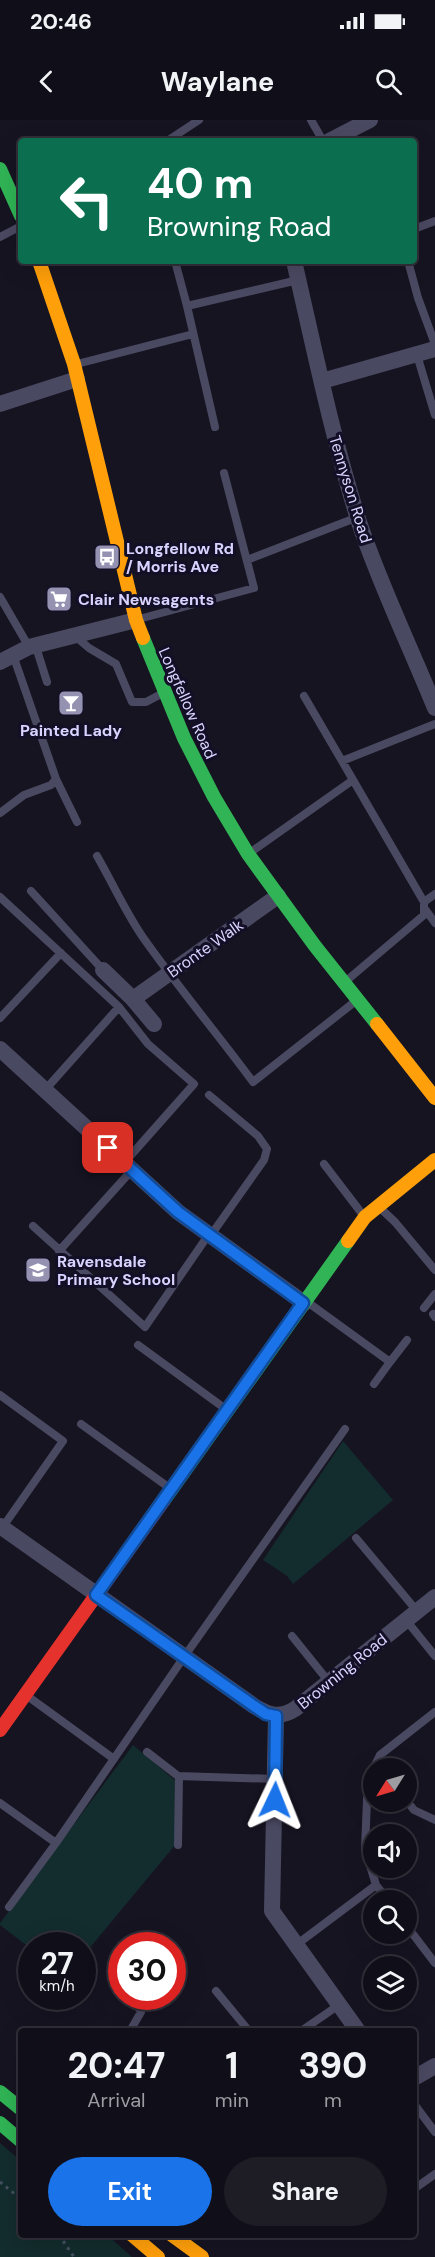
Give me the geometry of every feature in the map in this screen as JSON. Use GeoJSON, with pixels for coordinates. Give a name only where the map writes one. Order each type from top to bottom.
{"type":"FeatureCollection","features":[{"type":"Feature","properties":{"kind":"main road"},"geometry":{"type":"LineString","coordinates":[[0,169],[18,208]]}},
{"type":"Feature","properties":{"kind":"main road","name":"Longfellow Road"},"geometry":{"type":"LineString","coordinates":[[40,264],[75,372],[136,620],[164,693],[214,797],[248,854],[357,1000],[435,1098]]}},
{"type":"Feature","properties":{"kind":"main road"},"geometry":{"type":"LineString","coordinates":[[0,1730],[365,1217],[435,1160]]}},
{"type":"Feature","properties":{"kind":"main road"},"geometry":{"type":"LineString","coordinates":[[0,2092],[18,2107]]}},
{"type":"Feature","properties":{"kind":"main road"},"geometry":{"type":"LineString","coordinates":[[0,2123],[18,2138]]}},
{"type":"Feature","properties":{"kind":"main road"},"geometry":{"type":"LineString","coordinates":[[136,2238],[158,2257]]}},
{"type":"Feature","properties":{"kind":"main road"},"geometry":{"type":"LineString","coordinates":[[174,2238],[202,2257]]}},
{"type":"Feature","properties":{"kind":"street"},"geometry":{"type":"LineString","coordinates":[[335,138],[370,120]]}},
{"type":"Feature","properties":{"kind":"street","name":"Tennyson Road"},"geometry":{"type":"LineString","coordinates":[[295,264],[338,452],[358,517],[434,705]]}},
{"type":"Feature","properties":{"kind":"street"},"geometry":{"type":"LineString","coordinates":[[322,381],[435,349]]}},
{"type":"Feature","properties":{"kind":"street"},"geometry":{"type":"LineString","coordinates":[[0,404],[75,372]]}},
{"type":"Feature","properties":{"kind":"street"},"geometry":{"type":"LineString","coordinates":[[7,659],[33,647],[136,620]]}},
{"type":"Feature","properties":{"kind":"street","name":"Bronte Walk"},"geometry":{"type":"LineString","coordinates":[[126,1003],[278,896]]}},
{"type":"Feature","properties":{"kind":"street"},"geometry":{"type":"LineString","coordinates":[[103,970],[126,1003],[154,1024]]}},
{"type":"Feature","properties":{"kind":"street"},"geometry":{"type":"LineString","coordinates":[[0,1049],[178,1212],[304,1302]]}},
{"type":"Feature","properties":{"kind":"street"},"geometry":{"type":"LineString","coordinates":[[1,1527],[254,1706],[266,1714],[276,1716],[276,1779],[270,1903],[272,1911],[356,2028]]}},
{"type":"Feature","properties":{"kind":"street","name":"Browning Road"},"geometry":{"type":"LineString","coordinates":[[276,1716],[296,1709],[435,1597]]}},
{"type":"Feature","properties":{"kind":"street"},"geometry":{"type":"LineString","coordinates":[[417,2076],[435,2066]]}},
{"type":"Feature","properties":{"kind":"street"},"geometry":{"type":"LineString","coordinates":[[173,2238],[190,2257]]}},
{"type":"Feature","properties":{"kind":"lane"},"geometry":{"type":"LineString","coordinates":[[171,138],[199,120]]}},
{"type":"Feature","properties":{"kind":"lane"},"geometry":{"type":"LineString","coordinates":[[311,120],[321,138]]}},
{"type":"Feature","properties":{"kind":"lane"},"geometry":{"type":"LineString","coordinates":[[417,228],[435,221]]}},
{"type":"Feature","properties":{"kind":"lane"},"geometry":{"type":"LineString","coordinates":[[0,237],[18,228]]}},
{"type":"Feature","properties":{"kind":"lane"},"geometry":{"type":"LineString","coordinates":[[176,264],[215,427]]}},
{"type":"Feature","properties":{"kind":"lane"},"geometry":{"type":"LineString","coordinates":[[409,264],[418,298],[435,344]]}},
{"type":"Feature","properties":{"kind":"lane"},"geometry":{"type":"LineString","coordinates":[[187,306],[298,280]]}},
{"type":"Feature","properties":{"kind":"lane"},"geometry":{"type":"LineString","coordinates":[[75,372],[193,334]]}},
{"type":"Feature","properties":{"kind":"lane"},"geometry":{"type":"LineString","coordinates":[[417,355],[435,415]]}},
{"type":"Feature","properties":{"kind":"lane"},"geometry":{"type":"LineString","coordinates":[[136,620],[254,588],[225,473]]}},
{"type":"Feature","properties":{"kind":"lane"},"geometry":{"type":"LineString","coordinates":[[247,560],[358,517]]}},
{"type":"Feature","properties":{"kind":"lane"},"geometry":{"type":"LineString","coordinates":[[0,597],[33,647],[47,682]]}},
{"type":"Feature","properties":{"kind":"lane"},"geometry":{"type":"LineString","coordinates":[[75,636],[89,648],[116,664],[132,702],[146,702],[164,693]]}},
{"type":"Feature","properties":{"kind":"lane"},"geometry":{"type":"LineString","coordinates":[[7,659],[56,779],[77,822]]}},
{"type":"Feature","properties":{"kind":"lane"},"geometry":{"type":"LineString","coordinates":[[304,696],[435,923]]}},
{"type":"Feature","properties":{"kind":"lane"},"geometry":{"type":"LineString","coordinates":[[342,761],[435,724]]}},
{"type":"Feature","properties":{"kind":"lane"},"geometry":{"type":"LineString","coordinates":[[0,813],[24,795],[51,785],[56,779]]}},
{"type":"Feature","properties":{"kind":"lane"},"geometry":{"type":"LineString","coordinates":[[248,854],[353,780]]}},
{"type":"Feature","properties":{"kind":"lane"},"geometry":{"type":"LineString","coordinates":[[97,856],[140,933],[253,1082],[357,1000]]}},
{"type":"Feature","properties":{"kind":"lane"},"geometry":{"type":"LineString","coordinates":[[31,891],[103,970]]}},
{"type":"Feature","properties":{"kind":"lane"},"geometry":{"type":"LineString","coordinates":[[344,982],[424,915],[425,906],[435,894]]}},
{"type":"Feature","properties":{"kind":"lane"},"geometry":{"type":"LineString","coordinates":[[0,898],[61,953],[126,1003],[148,1044],[194,1084],[59,1251]]}},
{"type":"Feature","properties":{"kind":"lane"},"geometry":{"type":"LineString","coordinates":[[0,1018],[61,953]]}},
{"type":"Feature","properties":{"kind":"lane"},"geometry":{"type":"LineString","coordinates":[[45,1090],[126,1003]]}},
{"type":"Feature","properties":{"kind":"lane"},"geometry":{"type":"LineString","coordinates":[[33,1226],[145,1327],[264,1160],[267,1149],[258,1136],[209,1095]]}},
{"type":"Feature","properties":{"kind":"lane"},"geometry":{"type":"LineString","coordinates":[[324,1164],[365,1217]]}},
{"type":"Feature","properties":{"kind":"lane"},"geometry":{"type":"LineString","coordinates":[[379,1206],[435,1270]]}},
{"type":"Feature","properties":{"kind":"lane"},"geometry":{"type":"LineString","coordinates":[[424,1308],[435,1294]]}},
{"type":"Feature","properties":{"kind":"lane"},"geometry":{"type":"LineString","coordinates":[[304,1302],[390,1362]]}},
{"type":"Feature","properties":{"kind":"lane"},"geometry":{"type":"LineString","coordinates":[[374,1384],[407,1340]]}},
{"type":"Feature","properties":{"kind":"lane"},"geometry":{"type":"LineString","coordinates":[[138,1345],[227,1410]]}},
{"type":"Feature","properties":{"kind":"lane"},"geometry":{"type":"LineString","coordinates":[[0,1395],[63,1441],[1,1527]]}},
{"type":"Feature","properties":{"kind":"lane"},"geometry":{"type":"LineString","coordinates":[[81,1424],[171,1489]]}},
{"type":"Feature","properties":{"kind":"lane"},"geometry":{"type":"LineString","coordinates":[[9,1907],[345,1429]]}},
{"type":"Feature","properties":{"kind":"lane"},"geometry":{"type":"LineString","coordinates":[[356,1538],[412,1616],[435,1656]]}},
{"type":"Feature","properties":{"kind":"lane"},"geometry":{"type":"LineString","coordinates":[[292,1636],[329,1682]]}},
{"type":"Feature","properties":{"kind":"lane"},"geometry":{"type":"LineString","coordinates":[[25,1694],[114,1759]]}},
{"type":"Feature","properties":{"kind":"lane"},"geometry":{"type":"LineString","coordinates":[[379,1758],[380,1755],[435,1712]]}},
{"type":"Feature","properties":{"kind":"lane"},"geometry":{"type":"LineString","coordinates":[[147,1752],[179,1776],[276,1779]]}},
{"type":"Feature","properties":{"kind":"lane"},"geometry":{"type":"LineString","coordinates":[[178,1845],[179,1776]]}},
{"type":"Feature","properties":{"kind":"lane"},"geometry":{"type":"LineString","coordinates":[[0,1803],[56,1843]]}},
{"type":"Feature","properties":{"kind":"lane"},"geometry":{"type":"LineString","coordinates":[[417,1811],[435,1820]]}},
{"type":"Feature","properties":{"kind":"lane"},"geometry":{"type":"LineString","coordinates":[[367,1812],[365,1849],[376,1885],[380,1890]]}},
{"type":"Feature","properties":{"kind":"lane"},"geometry":{"type":"LineString","coordinates":[[295,1945],[376,1885]]}},
{"type":"Feature","properties":{"kind":"lane"},"geometry":{"type":"LineString","coordinates":[[417,1939],[435,1963]]}},
{"type":"Feature","properties":{"kind":"lane"},"geometry":{"type":"LineString","coordinates":[[426,1950],[435,1944]]}},
{"type":"Feature","properties":{"kind":"lane"},"geometry":{"type":"LineString","coordinates":[[216,1991],[247,2028]]}},
{"type":"Feature","properties":{"kind":"lane"},"geometry":{"type":"LineString","coordinates":[[306,2028],[339,2005]]}},
{"type":"Feature","properties":{"kind":"lane"},"geometry":{"type":"LineString","coordinates":[[132,2028],[141,2012],[140,2010]]}},
{"type":"Feature","properties":{"kind":"lane"},"geometry":{"type":"LineString","coordinates":[[417,2108],[435,2132]]}},
{"type":"Feature","properties":{"kind":"lane"},"geometry":{"type":"LineString","coordinates":[[417,2187],[435,2174]]}},
{"type":"Feature","properties":{"kind":"path"},"geometry":{"type":"LineString","coordinates":[[0,2182],[18,2197]]}},
{"type":"Feature","properties":{"kind":"path"},"geometry":{"type":"LineString","coordinates":[[60,2238],[74,2257]]}},
{"type":"Feature","properties":{"kind":"green space"},"geometry":{"type":"Polygon","coordinates":[[[343,1441],[393,1500],[293,1584],[287,1576],[263,1560],[343,1441]]]}},
{"type":"Feature","properties":{"kind":"green space"},"geometry":{"type":"Polygon","coordinates":[[[133,1745],[182,1786],[181,1838],[96,1940],[96,1932],[18,1932],[18,1939],[0,1923],[133,1745]]]}},
{"type":"Feature","properties":{"kind":"green space"},"geometry":{"type":"Polygon","coordinates":[[[0,2143],[18,2158],[18,2238],[110,2238],[132,2257],[0,2257],[0,2143]]]}},
{"type":"Feature","properties":{"kind":"traffic: fast"},"geometry":{"type":"LineString","coordinates":[[0,169],[18,209]]}},
{"type":"Feature","properties":{"kind":"traffic: fast"},"geometry":{"type":"LineString","coordinates":[[143,638],[184,738],[214,797],[248,854],[315,946],[377,1024]]}},
{"type":"Feature","properties":{"kind":"traffic: fast"},"geometry":{"type":"LineString","coordinates":[[164,1500],[348,1241]]}},
{"type":"Feature","properties":{"kind":"traffic: fast"},"geometry":{"type":"LineString","coordinates":[[0,2092],[18,2107]]}},
{"type":"Feature","properties":{"kind":"traffic: fast"},"geometry":{"type":"LineString","coordinates":[[0,2123],[18,2138]]}},
{"type":"Feature","properties":{"kind":"traffic: slow"},"geometry":{"type":"LineString","coordinates":[[40,264],[74,364],[136,620],[143,638]]}},
{"type":"Feature","properties":{"kind":"traffic: slow"},"geometry":{"type":"LineString","coordinates":[[377,1024],[435,1098]]}},
{"type":"Feature","properties":{"kind":"traffic: slow"},"geometry":{"type":"LineString","coordinates":[[348,1241],[365,1217],[435,1160]]}},
{"type":"Feature","properties":{"kind":"traffic: slow"},"geometry":{"type":"LineString","coordinates":[[136,2238],[158,2257]]}},
{"type":"Feature","properties":{"kind":"traffic: slow"},"geometry":{"type":"LineString","coordinates":[[176,2238],[202,2257]]}},
{"type":"Feature","properties":{"kind":"traffic: jam"},"geometry":{"type":"LineString","coordinates":[[0,1730],[164,1500]]}},
{"type":"Feature","properties":{"kind":"place","name":"Longfellow Rd / Morris Ave"},"geometry":{"type":"Point","coordinates":[107,557]}},
{"type":"Feature","properties":{"kind":"place","name":"Clair Newsagents"},"geometry":{"type":"Point","coordinates":[59,599]}},
{"type":"Feature","properties":{"kind":"place","name":"Painted Lady"},"geometry":{"type":"Point","coordinates":[71,703]}},
{"type":"Feature","properties":{"kind":"place","name":"Ravensdale Primary School"},"geometry":{"type":"Point","coordinates":[38,1270]}},
{"type":"Feature","properties":{"kind":"route"},"geometry":{"type":"LineString","coordinates":[[108,1148],[178,1212],[303,1303],[96,1595],[254,1706],[266,1714],[276,1716],[275,1800]]}}]}
